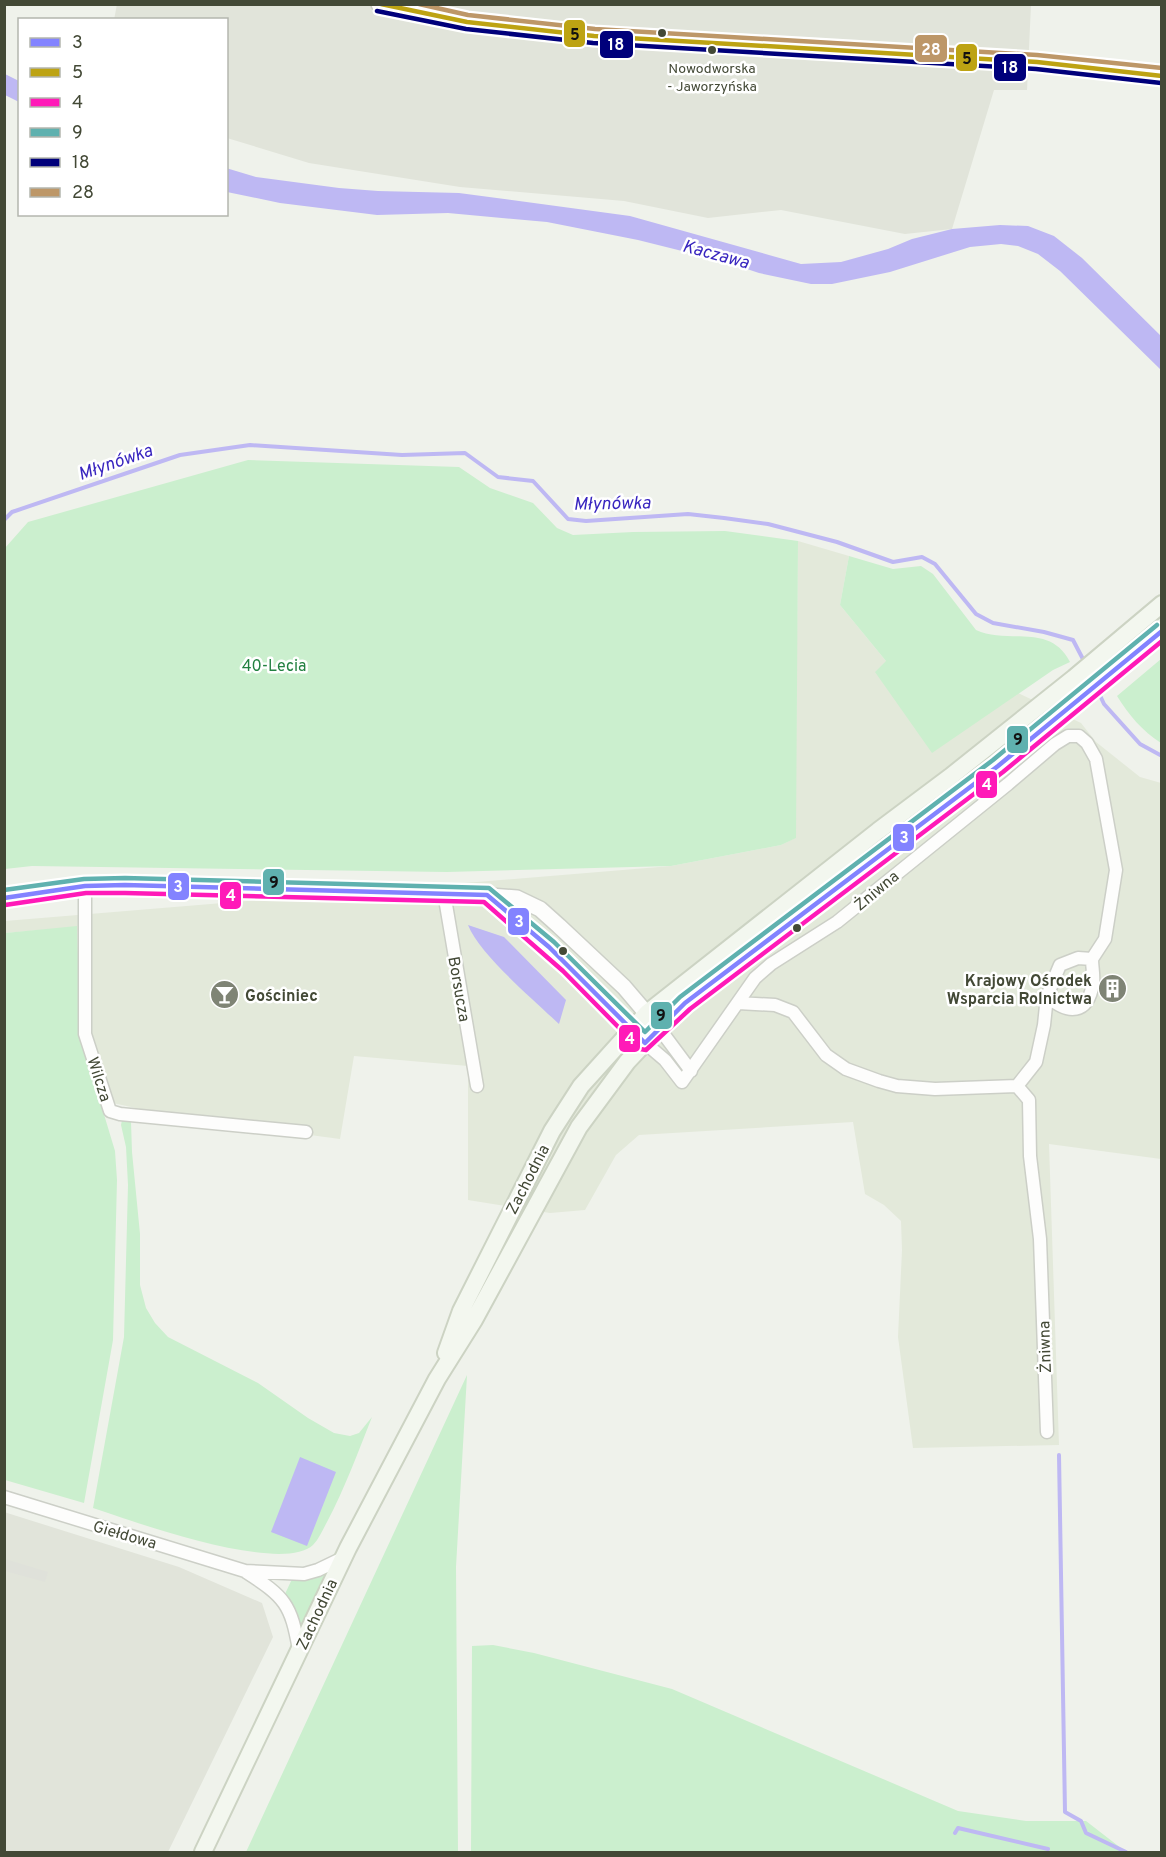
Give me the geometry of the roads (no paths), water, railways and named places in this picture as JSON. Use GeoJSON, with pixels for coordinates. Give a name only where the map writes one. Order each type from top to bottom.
{"type":"FeatureCollection","features":[{"type":"Feature","properties":{"kind":"main road","name":"Zachodnia"},"geometry":{"type":"LineString","coordinates":[[437,1379],[461,1311],[552,1131],[581,1086],[632,1029],[647,1013],[1074,678],[1161,603]]}},
{"type":"Feature","properties":{"kind":"main road","name":"Zachodnia"},"geometry":{"type":"LineString","coordinates":[[203,1852],[344,1558],[437,1379],[474,1320],[579,1127],[618,1073],[645,1042],[685,1003],[898,844],[1088,693],[1161,631]]}},
{"type":"Feature","properties":{"kind":"street"},"geometry":{"type":"LineString","coordinates":[[379,4],[467,22],[594,36],[1037,62],[1161,76]]}},
{"type":"Feature","properties":{"kind":"street","name":"Żniwna"},"geometry":{"type":"LineString","coordinates":[[645,1042],[682,1082],[755,978],[771,964],[837,922],[1054,744],[1068,736],[1079,736],[1087,742],[1096,759],[1116,870],[1105,939],[1092,959],[1093,983],[1088,998],[1081,1007],[1069,1010],[1058,1006],[1047,996]]}},
{"type":"Feature","properties":{"kind":"street"},"geometry":{"type":"LineString","coordinates":[[4,898],[86,886],[444,893],[518,897],[540,909],[624,987],[691,1071]]}},
{"type":"Feature","properties":{"kind":"street","name":"Wilcza"},"geometry":{"type":"LineString","coordinates":[[86,886],[86,1034],[110,1111],[120,1114],[306,1132]]}},
{"type":"Feature","properties":{"kind":"street","name":"Borsucza"},"geometry":{"type":"LineString","coordinates":[[444,893],[477,1086]]}},
{"type":"Feature","properties":{"kind":"street"},"geometry":{"type":"LineString","coordinates":[[487,895],[519,920],[645,1042]]}},
{"type":"Feature","properties":{"kind":"street"},"geometry":{"type":"LineString","coordinates":[[738,1003],[775,1005],[793,1012],[825,1055],[846,1069],[897,1086],[935,1089],[1017,1086],[1036,1062],[1044,1025],[1047,996],[1060,965],[1077,958],[1092,959]]}},
{"type":"Feature","properties":{"kind":"street","name":"Żniwna"},"geometry":{"type":"LineString","coordinates":[[1017,1086],[1029,1100],[1030,1156],[1040,1239],[1047,1432]]}},
{"type":"Feature","properties":{"kind":"street","name":"Giełdowa"},"geometry":{"type":"LineString","coordinates":[[4,1497],[245,1571],[304,1574],[344,1558]]}},
{"type":"Feature","properties":{"kind":"street","name":"Giełdowa"},"geometry":{"type":"LineString","coordinates":[[245,1571],[270,1587],[283,1599],[294,1621],[299,1650]]}},
{"type":"Feature","properties":{"kind":"water"},"geometry":{"type":"Polygon","coordinates":[[[5,74],[18,80],[18,102],[5,95],[5,74]]]}},
{"type":"Feature","properties":{"kind":"water","name":"Kaczawa"},"geometry":{"type":"Polygon","coordinates":[[[228,169],[256,177],[339,188],[459,193],[630,216],[801,264],[841,262],[888,249],[912,239],[952,229],[1000,225],[1028,226],[1054,236],[1082,258],[1161,336],[1161,370],[1060,271],[1038,254],[1018,246],[1001,244],[970,247],[890,272],[832,284],[811,284],[759,273],[726,262],[638,240],[547,222],[448,213],[377,215],[280,203],[228,192],[228,169]]]}},
{"type":"Feature","properties":{"kind":"water"},"geometry":{"type":"Polygon","coordinates":[[[468,925],[504,937],[566,1000],[559,1024],[495,963],[474,937],[468,925]]]}},
{"type":"Feature","properties":{"kind":"water"},"geometry":{"type":"Polygon","coordinates":[[[300,1457],[336,1472],[307,1546],[271,1532],[300,1457]]]}},
{"type":"Feature","properties":{"kind":"waterway","name":"Młynówka"},"geometry":{"type":"LineString","coordinates":[[4,520],[12,512],[180,455],[250,445],[402,455],[465,453],[498,477],[533,481],[568,519],[586,521],[688,514],[768,524],[837,542],[893,562],[922,557],[935,564],[976,614],[993,623],[1073,640],[1085,663]]}},
{"type":"Feature","properties":{"kind":"waterway","name":"Młynówka"},"geometry":{"type":"LineString","coordinates":[[1097,689],[1104,704],[1140,744],[1162,756]]}},
{"type":"Feature","properties":{"kind":"waterway"},"geometry":{"type":"LineString","coordinates":[[1059,1455],[1065,1812],[1081,1821],[1086,1833],[1126,1852]]}},
{"type":"Feature","properties":{"kind":"waterway"},"geometry":{"type":"LineString","coordinates":[[955,1833],[958,1828],[1048,1849]]}},
{"type":"Feature","properties":{"kind":"place","name":"Nowodworska - Jaworzyńska"},"geometry":{"type":"Point","coordinates":[712,50]}},
{"type":"Feature","properties":{"kind":"place","name":"Krajowy Ośrodek Wsparcia Rolnictwa"},"geometry":{"type":"Point","coordinates":[1113,989]}},
{"type":"Feature","properties":{"kind":"place","name":"Gościniec"},"geometry":{"type":"Point","coordinates":[224,995]}},
{"type":"Feature","properties":{"kind":"park label","name":"40-Lecia"},"geometry":{"type":"Point","coordinates":[274,665]}}]}
